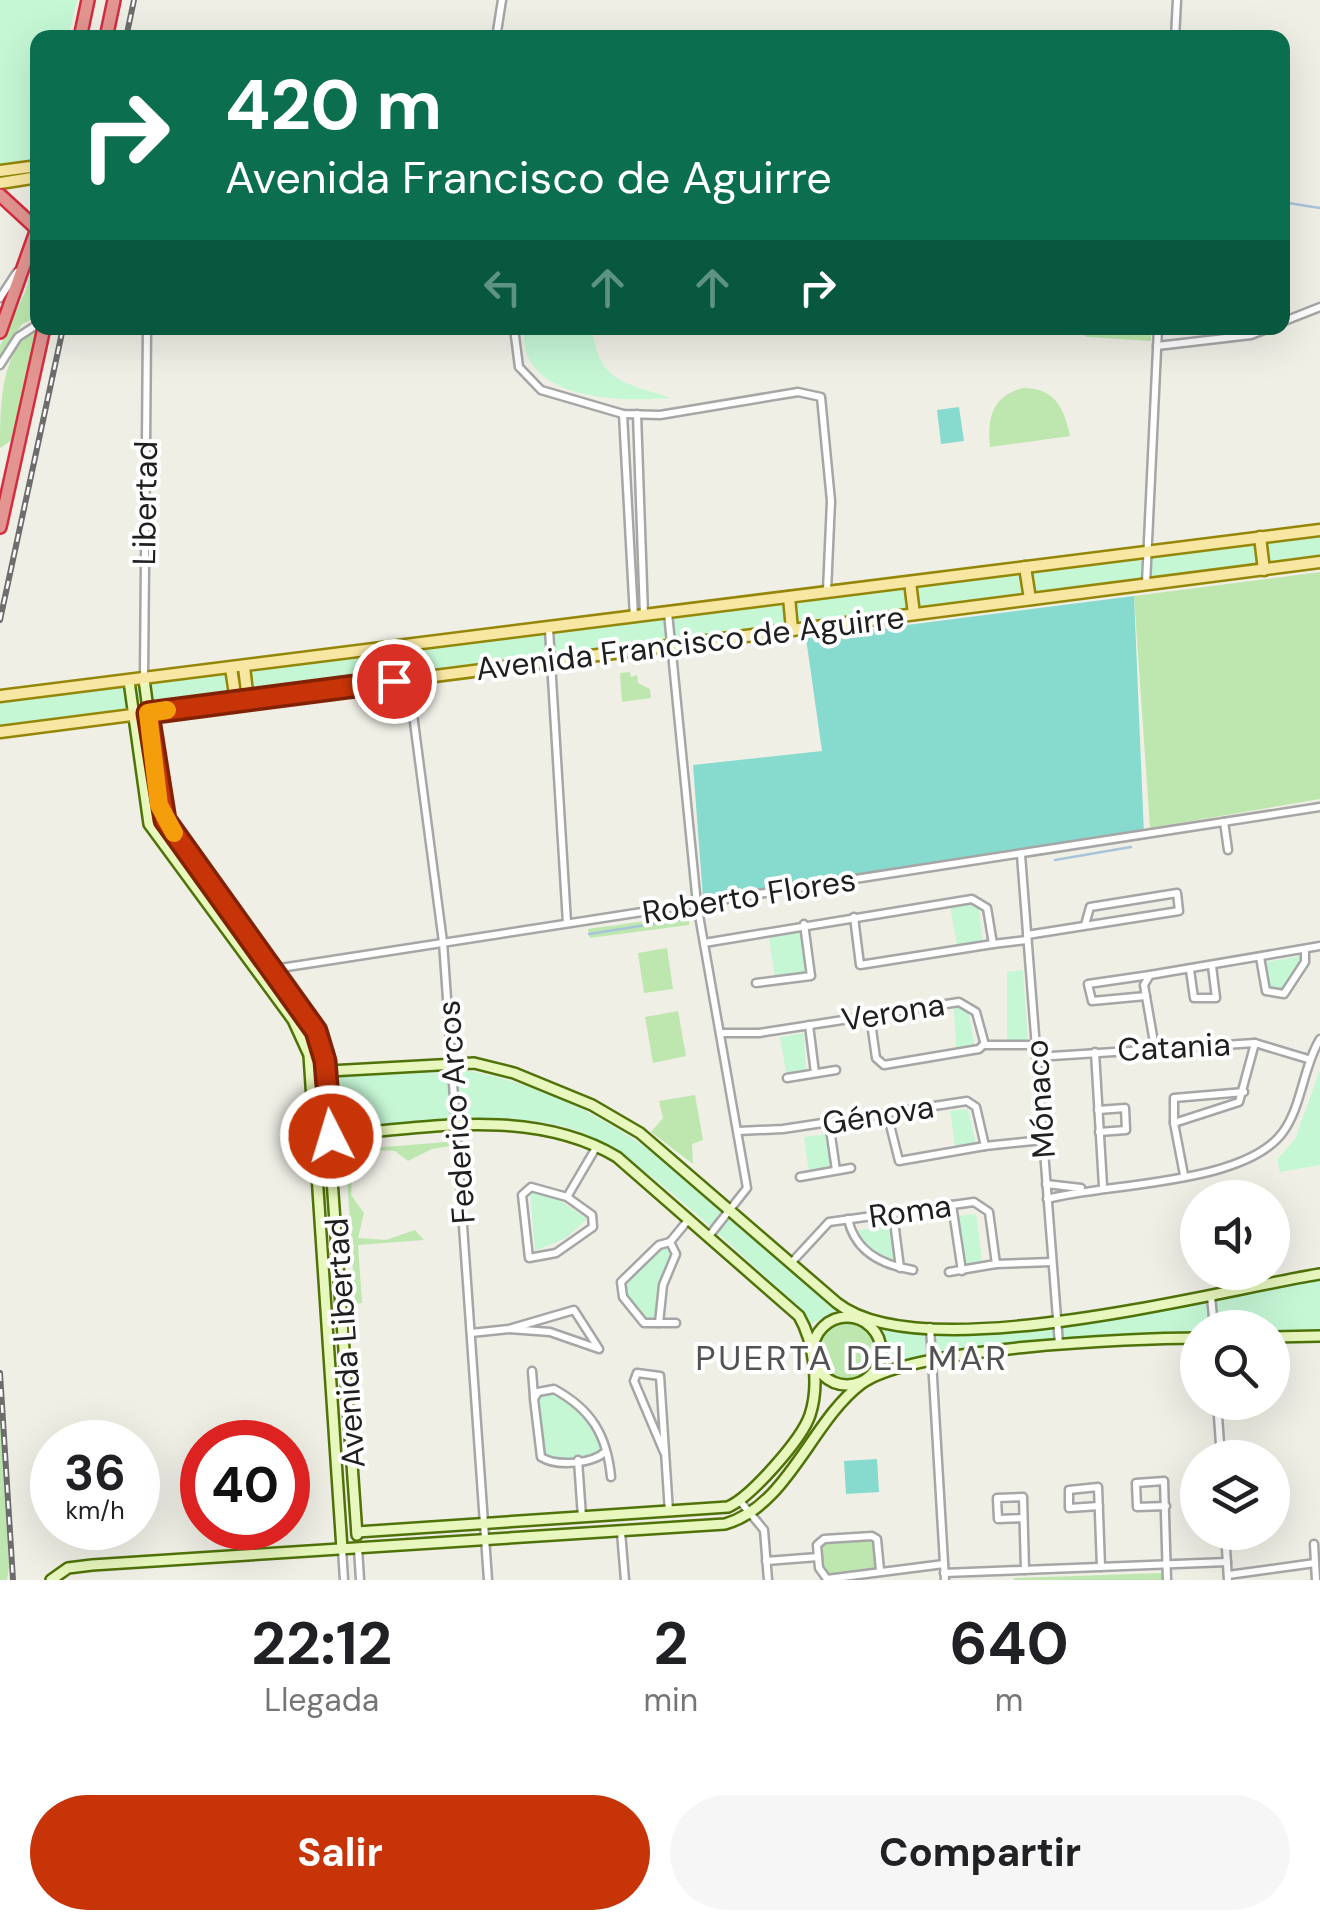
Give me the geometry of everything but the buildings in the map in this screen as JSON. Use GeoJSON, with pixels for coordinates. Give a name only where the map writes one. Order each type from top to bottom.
{"type":"FeatureCollection","features":[{"type":"Feature","properties":{"kind":"highway"},"geometry":{"type":"LineString","coordinates":[[82,30],[88,0]]}},
{"type":"Feature","properties":{"kind":"highway"},"geometry":{"type":"LineString","coordinates":[[108,30],[114,0]]}},
{"type":"Feature","properties":{"kind":"highway"},"geometry":{"type":"LineString","coordinates":[[0,195],[30,221]]}},
{"type":"Feature","properties":{"kind":"highway"},"geometry":{"type":"LineString","coordinates":[[0,332],[30,253]]}},
{"type":"Feature","properties":{"kind":"highway"},"geometry":{"type":"LineString","coordinates":[[0,526],[42,335]]}},
{"type":"Feature","properties":{"kind":"main road"},"geometry":{"type":"LineString","coordinates":[[0,171],[30,167]]}},
{"type":"Feature","properties":{"kind":"main road"},"geometry":{"type":"LineString","coordinates":[[0,183],[30,178]]}},
{"type":"Feature","properties":{"kind":"main road","name":"Avenida Francisco de Aguirre"},"geometry":{"type":"LineString","coordinates":[[0,696],[1320,530]]}},
{"type":"Feature","properties":{"kind":"main road"},"geometry":{"type":"LineString","coordinates":[[1260,538],[1264,570]]}},
{"type":"Feature","properties":{"kind":"main road","name":"Avenida Francisco de Aguirre"},"geometry":{"type":"LineString","coordinates":[[0,732],[1320,562]]}},
{"type":"Feature","properties":{"kind":"main road"},"geometry":{"type":"LineString","coordinates":[[1026,567],[1030,599]]}},
{"type":"Feature","properties":{"kind":"main road"},"geometry":{"type":"LineString","coordinates":[[910,582],[914,614]]}},
{"type":"Feature","properties":{"kind":"main road"},"geometry":{"type":"LineString","coordinates":[[789,597],[792,630]]}},
{"type":"Feature","properties":{"kind":"main road"},"geometry":{"type":"LineString","coordinates":[[242,700],[244,667]]}},
{"type":"Feature","properties":{"kind":"main road"},"geometry":{"type":"LineString","coordinates":[[231,668],[242,700]]}},
{"type":"Feature","properties":{"kind":"street"},"geometry":{"type":"LineString","coordinates":[[497,30],[502,0]]}},
{"type":"Feature","properties":{"kind":"street"},"geometry":{"type":"LineString","coordinates":[[1175,30],[1177,0]]}},
{"type":"Feature","properties":{"kind":"street"},"geometry":{"type":"LineString","coordinates":[[0,298],[30,252]]}},
{"type":"Feature","properties":{"kind":"street"},"geometry":{"type":"LineString","coordinates":[[1290,319],[1320,306]]}},
{"type":"Feature","properties":{"kind":"street"},"geometry":{"type":"LineString","coordinates":[[0,365],[18,337],[30,329]]}},
{"type":"Feature","properties":{"kind":"street","name":"Libertad"},"geometry":{"type":"LineString","coordinates":[[144,679],[147,335]]}},
{"type":"Feature","properties":{"kind":"street"},"geometry":{"type":"LineString","coordinates":[[515,335],[519,367],[541,390],[623,414],[660,415],[798,392],[816,394],[823,402],[831,501],[826,593]]}},
{"type":"Feature","properties":{"kind":"street"},"geometry":{"type":"LineString","coordinates":[[1146,584],[1144,552],[1158,335]]}},
{"type":"Feature","properties":{"kind":"street"},"geometry":{"type":"LineString","coordinates":[[1157,346],[1243,335]]}},
{"type":"Feature","properties":{"kind":"street"},"geometry":{"type":"LineString","coordinates":[[623,414],[639,616]]}},
{"type":"Feature","properties":{"kind":"street"},"geometry":{"type":"LineString","coordinates":[[636,414],[639,616]]}},
{"type":"Feature","properties":{"kind":"street"},"geometry":{"type":"LineString","coordinates":[[668,613],[697,904],[746,1188],[710,1236]]}},
{"type":"Feature","properties":{"kind":"street"},"geometry":{"type":"LineString","coordinates":[[549,629],[567,923]]}},
{"type":"Feature","properties":{"kind":"street","name":"Federico Arcos"},"geometry":{"type":"LineString","coordinates":[[404,646],[443,942],[454,1063],[488,1580]]}},
{"type":"Feature","properties":{"kind":"street","name":"Avenida Libertad"},"geometry":{"type":"LineString","coordinates":[[144,679],[162,815],[316,1031],[326,1070],[360,1580]]}},
{"type":"Feature","properties":{"kind":"street","name":"Avenida Libertad"},"geometry":{"type":"LineString","coordinates":[[129,680],[150,824],[298,1028],[311,1072],[344,1580]]}},
{"type":"Feature","properties":{"kind":"street","name":"Roberto Flores"},"geometry":{"type":"LineString","coordinates":[[274,969],[1320,807]]}},
{"type":"Feature","properties":{"kind":"street"},"geometry":{"type":"LineString","coordinates":[[1224,822],[1228,850]]}},
{"type":"Feature","properties":{"kind":"street","name":"Mónaco"},"geometry":{"type":"LineString","coordinates":[[1021,854],[1059,1344]]}},
{"type":"Feature","properties":{"kind":"street"},"geometry":{"type":"LineString","coordinates":[[854,917],[860,964],[1179,911],[1177,893],[1090,907],[1085,925]]}},
{"type":"Feature","properties":{"kind":"street"},"geometry":{"type":"LineString","coordinates":[[704,944],[804,924],[976,899],[986,908],[993,944]]}},
{"type":"Feature","properties":{"kind":"street"},"geometry":{"type":"LineString","coordinates":[[756,983],[810,976],[804,924]]}},
{"type":"Feature","properties":{"kind":"street"},"geometry":{"type":"LineString","coordinates":[[1146,996],[1092,1001],[1088,984],[1320,946]]}},
{"type":"Feature","properties":{"kind":"street"},"geometry":{"type":"LineString","coordinates":[[1260,957],[1266,990],[1284,994],[1306,962],[1304,948]]}},
{"type":"Feature","properties":{"kind":"street"},"geometry":{"type":"LineString","coordinates":[[1190,970],[1194,998],[1216,998],[1212,966]]}},
{"type":"Feature","properties":{"kind":"street"},"geometry":{"type":"LineString","coordinates":[[1150,975],[1144,985],[1155,1048]]}},
{"type":"Feature","properties":{"kind":"street","name":"Verona"},"geometry":{"type":"LineString","coordinates":[[721,1034],[963,1002],[976,1012],[984,1044],[1036,1045]]}},
{"type":"Feature","properties":{"kind":"street"},"geometry":{"type":"LineString","coordinates":[[870,1015],[876,1058],[884,1065],[976,1049],[984,1044]]}},
{"type":"Feature","properties":{"kind":"street"},"geometry":{"type":"LineString","coordinates":[[808,1025],[815,1073]]}},
{"type":"Feature","properties":{"kind":"street"},"geometry":{"type":"LineString","coordinates":[[1048,1199],[1245,1160],[1272,1144],[1287,1126],[1308,1059],[1320,1039]]}},
{"type":"Feature","properties":{"kind":"street"},"geometry":{"type":"LineString","coordinates":[[1174,1124],[1235,1105],[1244,1092],[1255,1043]]}},
{"type":"Feature","properties":{"kind":"street","name":"Catania"},"geometry":{"type":"LineString","coordinates":[[1036,1056],[1255,1043],[1308,1059]]}},
{"type":"Feature","properties":{"kind":"street"},"geometry":{"type":"LineString","coordinates":[[1095,1052],[1102,1186]]}},
{"type":"Feature","properties":{"kind":"street"},"geometry":{"type":"LineString","coordinates":[[52,1580],[68,1568],[718,1526],[752,1512],[879,1366],[882,1344],[870,1325],[640,1132],[605,1112],[504,1069],[454,1063],[311,1072]]}},
{"type":"Feature","properties":{"kind":"street"},"geometry":{"type":"LineString","coordinates":[[787,1078],[836,1070]]}},
{"type":"Feature","properties":{"kind":"street"},"geometry":{"type":"LineString","coordinates":[[1184,1175],[1174,1124],[1174,1098],[1244,1092]]}},
{"type":"Feature","properties":{"kind":"street","name":"Génova"},"geometry":{"type":"LineString","coordinates":[[738,1131],[970,1102],[985,1146]]}},
{"type":"Feature","properties":{"kind":"street"},"geometry":{"type":"LineString","coordinates":[[1098,1110],[1125,1108],[1126,1130],[1100,1132]]}},
{"type":"Feature","properties":{"kind":"street"},"geometry":{"type":"LineString","coordinates":[[886,1113],[895,1158],[900,1162],[1043,1140]]}},
{"type":"Feature","properties":{"kind":"street"},"geometry":{"type":"LineString","coordinates":[[829,1122],[836,1170]]}},
{"type":"Feature","properties":{"kind":"street"},"geometry":{"type":"LineString","coordinates":[[316,1137],[542,1127],[598,1145],[710,1236],[799,1316],[812,1343],[813,1357],[832,1382],[864,1382],[933,1362],[1059,1344],[1180,1339]]}},
{"type":"Feature","properties":{"kind":"street"},"geometry":{"type":"LineString","coordinates":[[566,1198],[598,1145]]}},
{"type":"Feature","properties":{"kind":"street"},"geometry":{"type":"LineString","coordinates":[[800,1177],[851,1168]]}},
{"type":"Feature","properties":{"kind":"street"},"geometry":{"type":"LineString","coordinates":[[1046,1184],[1087,1189]]}},
{"type":"Feature","properties":{"kind":"street"},"geometry":{"type":"LineString","coordinates":[[531,1187],[566,1198],[592,1215],[593,1227],[556,1253],[529,1258],[522,1193],[531,1187]]}},
{"type":"Feature","properties":{"kind":"street","name":"Roma"},"geometry":{"type":"LineString","coordinates":[[792,1262],[821,1226],[974,1202],[986,1206],[996,1264]]}},
{"type":"Feature","properties":{"kind":"street"},"geometry":{"type":"LineString","coordinates":[[952,1205],[962,1271]]}},
{"type":"Feature","properties":{"kind":"street"},"geometry":{"type":"LineString","coordinates":[[893,1213],[900,1268]]}},
{"type":"Feature","properties":{"kind":"street"},"geometry":{"type":"LineString","coordinates":[[676,1323],[638,1319],[623,1297],[621,1282],[658,1244],[670,1242],[689,1219]]}},
{"type":"Feature","properties":{"kind":"street"},"geometry":{"type":"LineString","coordinates":[[848,1219],[853,1240],[882,1264],[913,1270]]}},
{"type":"Feature","properties":{"kind":"street"},"geometry":{"type":"LineString","coordinates":[[659,1323],[663,1285],[676,1254],[670,1242]]}},
{"type":"Feature","properties":{"kind":"street","name":"Roma"},"geometry":{"type":"LineString","coordinates":[[950,1272],[996,1264],[1052,1262]]}},
{"type":"Feature","properties":{"kind":"street"},"geometry":{"type":"LineString","coordinates":[[357,1532],[716,1510],[740,1502],[810,1416],[815,1339],[826,1324],[842,1317],[930,1326],[1057,1321],[1320,1274]]}},
{"type":"Feature","properties":{"kind":"street"},"geometry":{"type":"LineString","coordinates":[[1211,1296],[1212,1310]]}},
{"type":"Feature","properties":{"kind":"street"},"geometry":{"type":"LineString","coordinates":[[471,1334],[509,1329],[574,1310],[599,1349],[539,1330],[509,1329]]}},
{"type":"Feature","properties":{"kind":"street"},"geometry":{"type":"LineString","coordinates":[[930,1326],[944,1572]]}},
{"type":"Feature","properties":{"kind":"street"},"geometry":{"type":"LineString","coordinates":[[1290,1337],[1320,1336]]}},
{"type":"Feature","properties":{"kind":"street"},"geometry":{"type":"LineString","coordinates":[[532,1371],[541,1457],[555,1462],[596,1459],[606,1450]]}},
{"type":"Feature","properties":{"kind":"street"},"geometry":{"type":"LineString","coordinates":[[664,1452],[634,1381],[638,1373],[660,1376],[669,1513]]}},
{"type":"Feature","properties":{"kind":"street"},"geometry":{"type":"LineString","coordinates":[[534,1398],[544,1388],[554,1389],[580,1406],[601,1432],[611,1477]]}},
{"type":"Feature","properties":{"kind":"street"},"geometry":{"type":"LineString","coordinates":[[578,1460],[582,1518]]}},
{"type":"Feature","properties":{"kind":"street"},"geometry":{"type":"LineString","coordinates":[[1166,1506],[1137,1508],[1136,1483],[1164,1481],[1166,1506],[1166,1580]]}},
{"type":"Feature","properties":{"kind":"street"},"geometry":{"type":"LineString","coordinates":[[1098,1506],[1069,1508],[1069,1490],[1098,1487],[1101,1567]]}},
{"type":"Feature","properties":{"kind":"street"},"geometry":{"type":"LineString","coordinates":[[1023,1518],[998,1518],[997,1498],[1023,1497],[1025,1570]]}},
{"type":"Feature","properties":{"kind":"street"},"geometry":{"type":"LineString","coordinates":[[740,1502],[764,1530],[766,1580]]}},
{"type":"Feature","properties":{"kind":"street"},"geometry":{"type":"LineString","coordinates":[[382,1546],[426,1528]]}},
{"type":"Feature","properties":{"kind":"street"},"geometry":{"type":"LineString","coordinates":[[621,1532],[624,1580]]}},
{"type":"Feature","properties":{"kind":"street"},"geometry":{"type":"LineString","coordinates":[[880,1570],[877,1538],[872,1536],[824,1539],[817,1545],[819,1568],[828,1579],[873,1575],[880,1570],[997,1571],[1227,1562]]}},
{"type":"Feature","properties":{"kind":"street"},"geometry":{"type":"LineString","coordinates":[[1314,1544],[1316,1580]]}},
{"type":"Feature","properties":{"kind":"street"},"geometry":{"type":"LineString","coordinates":[[1226,1550],[1228,1577],[1315,1563]]}},
{"type":"Feature","properties":{"kind":"street"},"geometry":{"type":"LineString","coordinates":[[766,1560],[818,1557]]}},
{"type":"Feature","properties":{"kind":"street"},"geometry":{"type":"LineString","coordinates":[[1288,1566],[1289,1580]]}},
{"type":"Feature","properties":{"kind":"street"},"geometry":{"type":"LineString","coordinates":[[997,1571],[1001,1580]]}},
{"type":"Feature","properties":{"kind":"green space"},"geometry":{"type":"Polygon","coordinates":[[[0,0],[77,0],[70,30],[30,30],[30,163],[0,168],[0,0]]]}},
{"type":"Feature","properties":{"kind":"green space"},"geometry":{"type":"Polygon","coordinates":[[[30,273],[30,320],[22,324],[0,356],[0,346],[30,273]]]}},
{"type":"Feature","properties":{"kind":"green space"},"geometry":{"type":"Polygon","coordinates":[[[36,335],[12,440],[0,448],[5,381],[9,365],[25,338],[36,335]]]}},
{"type":"Feature","properties":{"kind":"green space"},"geometry":{"type":"Polygon","coordinates":[[[524,335],[593,335],[607,370],[627,383],[671,398],[614,398],[573,391],[540,373],[525,348],[524,335]]]}},
{"type":"Feature","properties":{"kind":"green space"},"geometry":{"type":"Polygon","coordinates":[[[1084,335],[1151,335],[1151,341],[1084,335]]]}},
{"type":"Feature","properties":{"kind":"green space"},"geometry":{"type":"Polygon","coordinates":[[[1023,388],[1043,392],[1056,402],[1070,436],[990,447],[994,410],[1004,397],[1023,388]]]}},
{"type":"Feature","properties":{"kind":"green space"},"geometry":{"type":"Polygon","coordinates":[[[1320,533],[1320,560],[0,728],[0,701],[1320,533]]]}},
{"type":"Feature","properties":{"kind":"green space"},"geometry":{"type":"Polygon","coordinates":[[[1320,572],[1320,799],[1150,828],[1134,596],[1320,572]]]}},
{"type":"Feature","properties":{"kind":"green space"},"geometry":{"type":"Polygon","coordinates":[[[630,672],[631,677],[637,675],[638,683],[650,689],[651,698],[622,702],[620,673],[630,672]]]}},
{"type":"Feature","properties":{"kind":"green space"},"geometry":{"type":"Polygon","coordinates":[[[972,903],[979,910],[983,942],[957,946],[950,906],[972,903]]]}},
{"type":"Feature","properties":{"kind":"green space"},"geometry":{"type":"Polygon","coordinates":[[[689,915],[689,925],[590,938],[588,929],[689,915]]]}},
{"type":"Feature","properties":{"kind":"green space"},"geometry":{"type":"Polygon","coordinates":[[[799,928],[806,972],[775,977],[768,933],[799,928]]]}},
{"type":"Feature","properties":{"kind":"green space"},"geometry":{"type":"Polygon","coordinates":[[[667,948],[673,989],[644,993],[638,953],[667,948]]]}},
{"type":"Feature","properties":{"kind":"green space"},"geometry":{"type":"Polygon","coordinates":[[[1300,956],[1301,961],[1282,990],[1270,987],[1266,962],[1300,956]]]}},
{"type":"Feature","properties":{"kind":"green space"},"geometry":{"type":"Polygon","coordinates":[[[1023,970],[1028,1041],[1007,1042],[1007,972],[1023,970]]]}},
{"type":"Feature","properties":{"kind":"green space"},"geometry":{"type":"Polygon","coordinates":[[[967,1006],[975,1047],[956,1050],[954,1008],[967,1006]]]}},
{"type":"Feature","properties":{"kind":"green space"},"geometry":{"type":"Polygon","coordinates":[[[678,1011],[686,1056],[653,1063],[645,1017],[678,1011]]]}},
{"type":"Feature","properties":{"kind":"green space"},"geometry":{"type":"Polygon","coordinates":[[[804,1033],[806,1075],[787,1078],[780,1037],[804,1033]]]}},
{"type":"Feature","properties":{"kind":"green space"},"geometry":{"type":"Polygon","coordinates":[[[1320,1070],[1320,1165],[1280,1172],[1277,1160],[1295,1139],[1320,1070]]]}},
{"type":"Feature","properties":{"kind":"green space"},"geometry":{"type":"Polygon","coordinates":[[[469,1071],[558,1098],[635,1140],[706,1193],[826,1294],[838,1309],[810,1325],[798,1306],[656,1180],[595,1139],[569,1128],[542,1122],[485,1119],[340,1133],[335,1077],[469,1071]]]}},
{"type":"Feature","properties":{"kind":"green space"},"geometry":{"type":"Polygon","coordinates":[[[695,1095],[703,1140],[692,1144],[693,1164],[651,1132],[663,1118],[659,1101],[695,1095]]]}},
{"type":"Feature","properties":{"kind":"green space"},"geometry":{"type":"Polygon","coordinates":[[[968,1109],[977,1149],[956,1152],[950,1111],[968,1109]]]}},
{"type":"Feature","properties":{"kind":"green space"},"geometry":{"type":"Polygon","coordinates":[[[828,1134],[834,1169],[809,1174],[804,1137],[828,1134]]]}},
{"type":"Feature","properties":{"kind":"green space"},"geometry":{"type":"Polygon","coordinates":[[[447,1142],[450,1146],[432,1149],[408,1161],[395,1151],[373,1150],[353,1165],[351,1195],[364,1213],[358,1238],[386,1240],[415,1230],[424,1240],[358,1245],[362,1303],[355,1304],[346,1160],[358,1149],[447,1142]]]}},
{"type":"Feature","properties":{"kind":"green space"},"geometry":{"type":"Polygon","coordinates":[[[530,1190],[555,1197],[587,1219],[566,1238],[535,1251],[530,1190]]]}},
{"type":"Feature","properties":{"kind":"green space"},"geometry":{"type":"Polygon","coordinates":[[[976,1214],[983,1266],[965,1268],[959,1216],[976,1214]]]}},
{"type":"Feature","properties":{"kind":"green space"},"geometry":{"type":"Polygon","coordinates":[[[893,1225],[898,1266],[883,1262],[855,1239],[855,1231],[893,1225]]]}},
{"type":"Feature","properties":{"kind":"green space"},"geometry":{"type":"Polygon","coordinates":[[[670,1244],[674,1254],[657,1321],[645,1321],[625,1296],[623,1282],[660,1246],[670,1244]]]}},
{"type":"Feature","properties":{"kind":"green space"},"geometry":{"type":"Polygon","coordinates":[[[1320,1278],[1320,1334],[1290,1335],[1290,1310],[1180,1310],[1180,1336],[1032,1342],[884,1367],[888,1348],[878,1329],[1049,1327],[1157,1312],[1262,1290],[1290,1290],[1290,1284],[1320,1278]]]}},
{"type":"Feature","properties":{"kind":"green space"},"geometry":{"type":"Polygon","coordinates":[[[848,1322],[868,1331],[877,1351],[868,1371],[848,1380],[828,1371],[819,1351],[828,1331],[848,1322]]]}},
{"type":"Feature","properties":{"kind":"green space"},"geometry":{"type":"Polygon","coordinates":[[[553,1391],[590,1418],[604,1450],[574,1460],[543,1456],[536,1399],[539,1393],[553,1391]]]}},
{"type":"Feature","properties":{"kind":"green space"},"geometry":{"type":"Polygon","coordinates":[[[0,1405],[9,1567],[7,1580],[0,1580],[0,1405]]]}},
{"type":"Feature","properties":{"kind":"green space"},"geometry":{"type":"Polygon","coordinates":[[[824,1539],[877,1539],[880,1570],[827,1579],[822,1575],[817,1545],[824,1539]]]}},
{"type":"Feature","properties":{"kind":"green space"},"geometry":{"type":"Polygon","coordinates":[[[1162,1573],[1163,1580],[1013,1580],[1015,1578],[1162,1573]]]}},
{"type":"Feature","properties":{"kind":"shaded area"},"geometry":{"type":"Polygon","coordinates":[[[959,407],[964,441],[941,444],[937,410],[959,407]]]}},
{"type":"Feature","properties":{"kind":"shaded area"},"geometry":{"type":"Polygon","coordinates":[[[1134,596],[1144,835],[703,898],[693,765],[822,751],[806,638],[1134,596]]]}},
{"type":"Feature","properties":{"kind":"shaded area"},"geometry":{"type":"Polygon","coordinates":[[[877,1459],[879,1492],[846,1494],[844,1461],[877,1459]]]}},
{"type":"Feature","properties":{"kind":"waterway"},"geometry":{"type":"LineString","coordinates":[[1290,203],[1320,208]]}},
{"type":"Feature","properties":{"kind":"waterway"},"geometry":{"type":"LineString","coordinates":[[1055,860],[1131,847]]}},
{"type":"Feature","properties":{"kind":"waterway"},"geometry":{"type":"LineString","coordinates":[[589,934],[691,918]]}},
{"type":"Feature","properties":{"kind":"railway"},"geometry":{"type":"LineString","coordinates":[[128,30],[134,0]]}},
{"type":"Feature","properties":{"kind":"railway"},"geometry":{"type":"LineString","coordinates":[[0,620],[61,335]]}},
{"type":"Feature","properties":{"kind":"railway"},"geometry":{"type":"LineString","coordinates":[[0,1373],[13,1580]]}},
{"type":"Feature","properties":{"kind":"slow traffic"},"geometry":{"type":"LineString","coordinates":[[167,710],[148,713],[159,805],[174,833]]}},
{"type":"Feature","properties":{"kind":"district","name":"PUERTA DEL MAR"},"geometry":{"type":"Point","coordinates":[852,1358]}},
{"type":"Feature","properties":{"kind":"route"},"geometry":{"type":"LineString","coordinates":[[331,1136],[321,1041],[305,1012],[165,820],[159,805],[148,713],[394,681]]}}]}
